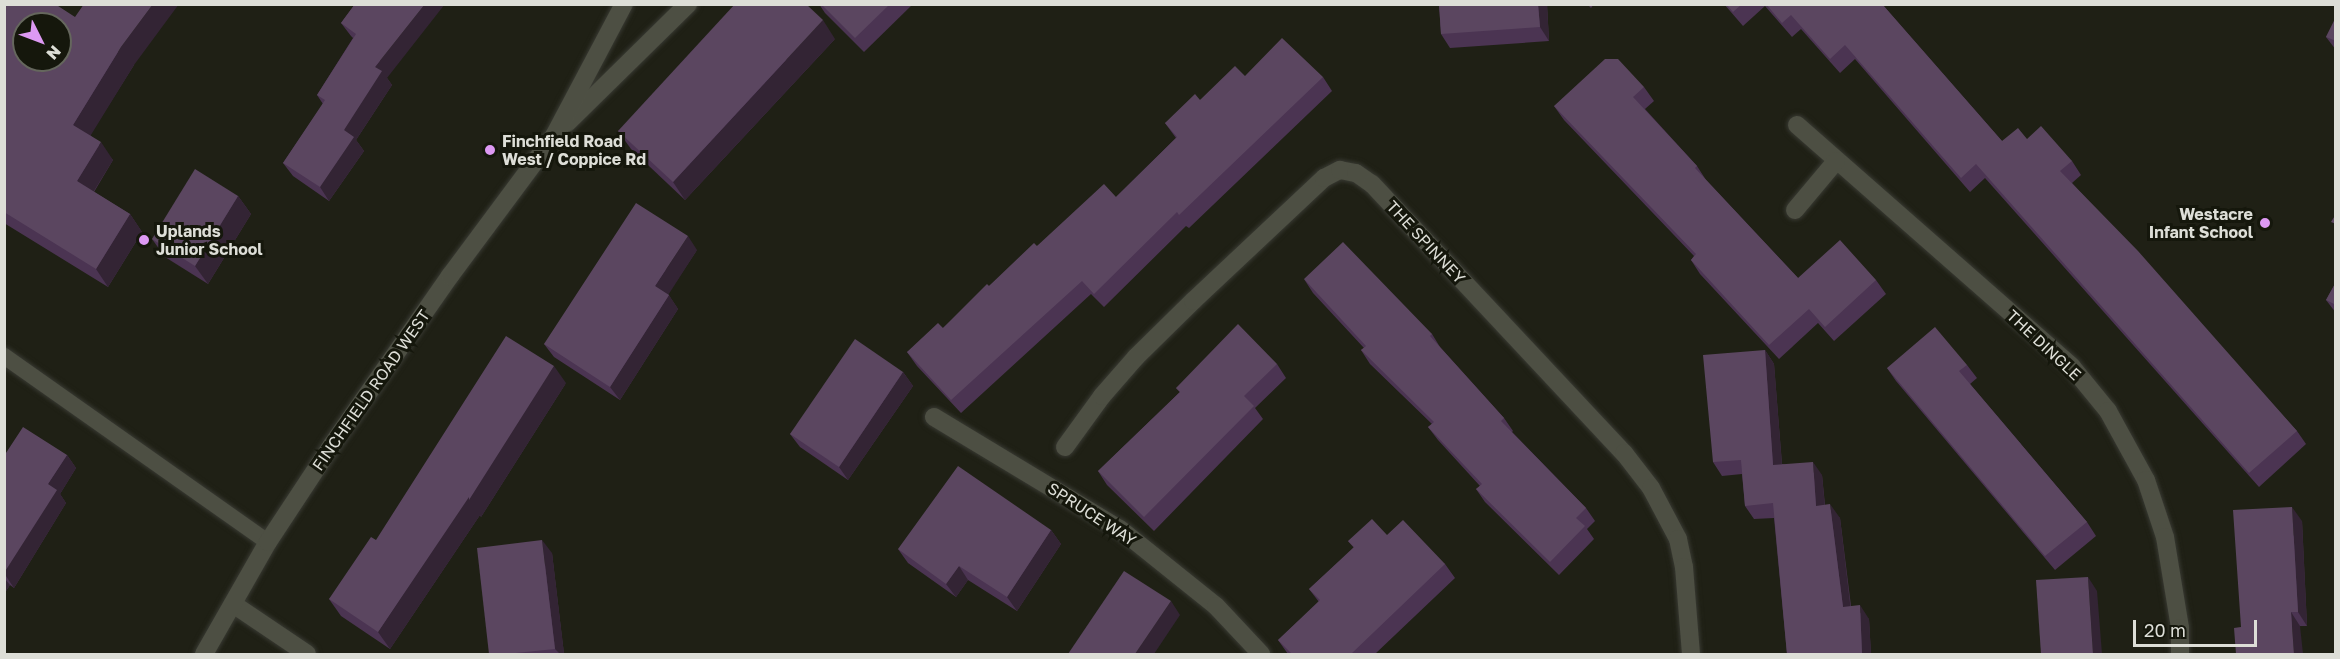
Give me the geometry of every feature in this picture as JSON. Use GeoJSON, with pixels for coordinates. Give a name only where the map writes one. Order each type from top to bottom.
{"type":"FeatureCollection","features":[{"type":"Feature","properties":{"kind":"street","name":"FINCHFIELD ROAD WEST"},"geometry":{"type":"LineString","coordinates":[[204,654],[268,542],[444,285],[554,136],[624,4]]}},
{"type":"Feature","properties":{"kind":"street","name":"FINCHFIELD ROAD WEST"},"geometry":{"type":"LineString","coordinates":[[554,136],[688,4]]}},
{"type":"Feature","properties":{"kind":"street","name":"THE DINGLE"},"geometry":{"type":"LineString","coordinates":[[1797,125],[2072,367],[2108,411],[2146,480],[2165,537],[2180,628],[2180,654]]}},
{"type":"Feature","properties":{"kind":"street"},"geometry":{"type":"LineString","coordinates":[[1795,210],[1836,161]]}},
{"type":"Feature","properties":{"kind":"street","name":"THE SPINNEY"},"geometry":{"type":"LineString","coordinates":[[1065,447],[1109,388],[1192,301],[1324,178],[1340,170],[1356,172],[1372,184],[1608,436],[1651,488],[1678,539],[1684,567],[1691,654]]}},
{"type":"Feature","properties":{"kind":"street","name":"SPRUCE WAY"},"geometry":{"type":"LineString","coordinates":[[934,417],[1120,529],[1216,606],[1260,654]]}},
{"type":"Feature","properties":{"kind":"street"},"geometry":{"type":"LineString","coordinates":[[233,604],[307,654]]}},
{"type":"Feature","properties":{"kind":"lane"},"geometry":{"type":"LineString","coordinates":[[4,356],[268,542]]}},
{"type":"Feature","properties":{"kind":"building"},"geometry":{"type":"Polygon","coordinates":[[[4,4],[55,4],[67,12],[12,12],[12,72],[72,72],[72,15],[75,17],[84,4],[153,4],[121,47],[73,125],[101,142],[77,181],[130,214],[96,269],[4,212],[4,4]]]}},
{"type":"Feature","properties":{"kind":"building"},"geometry":{"type":"Polygon","coordinates":[[[355,4],[425,4],[375,67],[382,71],[344,130],[354,137],[320,187],[283,163],[325,100],[317,95],[356,34],[341,23],[355,4]]]}},
{"type":"Feature","properties":{"kind":"building"},"geometry":{"type":"Polygon","coordinates":[[[735,4],[806,4],[823,20],[673,182],[618,131],[735,4]]]}},
{"type":"Feature","properties":{"kind":"building"},"geometry":{"type":"Polygon","coordinates":[[[821,4],[890,4],[855,38],[821,4]]]}},
{"type":"Feature","properties":{"kind":"building"},"geometry":{"type":"Polygon","coordinates":[[[1439,4],[1538,4],[1540,27],[1441,34],[1439,4]]]}},
{"type":"Feature","properties":{"kind":"building"},"geometry":{"type":"Polygon","coordinates":[[[1726,4],[1742,4],[1733,12],[1726,4]]]}},
{"type":"Feature","properties":{"kind":"building"},"geometry":{"type":"Polygon","coordinates":[[[1766,4],[1882,4],[2002,141],[2018,128],[2027,139],[2041,126],[2072,161],[2060,171],[2138,251],[2297,431],[2249,473],[1976,164],[1961,178],[1845,45],[1830,59],[1791,15],[1782,23],[1766,4]]]}},
{"type":"Feature","properties":{"kind":"building"},"geometry":{"type":"Polygon","coordinates":[[[2336,17],[2336,41],[2326,37],[2336,17]]]}},
{"type":"Feature","properties":{"kind":"building"},"geometry":{"type":"Polygon","coordinates":[[[1282,38],[1323,77],[1179,215],[1177,212],[1094,294],[1082,281],[951,400],[907,352],[938,323],[943,328],[987,284],[989,286],[1034,243],[1037,246],[1104,184],[1116,197],[1177,137],[1165,123],[1195,94],[1200,100],[1235,66],[1245,76],[1282,38]]]}},
{"type":"Feature","properties":{"kind":"building"},"geometry":{"type":"Polygon","coordinates":[[[1605,59],[1618,59],[1644,87],[1633,97],[1697,166],[1695,168],[1798,278],[1840,240],[1876,280],[1825,327],[1809,309],[1769,345],[1691,260],[1696,254],[1554,106],[1605,59]]]}},
{"type":"Feature","properties":{"kind":"building"},"geometry":{"type":"Polygon","coordinates":[[[195,169],[238,196],[195,266],[152,239],[195,169]]]}},
{"type":"Feature","properties":{"kind":"building"},"geometry":{"type":"Polygon","coordinates":[[[636,203],[688,236],[655,286],[669,295],[610,387],[544,344],[636,203]]]}},
{"type":"Feature","properties":{"kind":"building"},"geometry":{"type":"Polygon","coordinates":[[[2336,214],[2336,224],[2331,222],[2336,214]]]}},
{"type":"Feature","properties":{"kind":"building"},"geometry":{"type":"Polygon","coordinates":[[[1343,242],[1432,334],[1430,336],[1504,418],[1501,421],[1586,508],[1576,518],[1585,526],[1550,562],[1476,489],[1482,484],[1428,427],[1434,422],[1361,350],[1366,346],[1304,279],[1343,242]]]}},
{"type":"Feature","properties":{"kind":"building"},"geometry":{"type":"Polygon","coordinates":[[[2336,282],[2336,305],[2326,300],[2336,282]]]}},
{"type":"Feature","properties":{"kind":"building"},"geometry":{"type":"Polygon","coordinates":[[[1238,324],[1277,364],[1244,396],[1254,406],[1144,517],[1098,471],[1180,392],[1176,388],[1238,324]]]}},
{"type":"Feature","properties":{"kind":"building"},"geometry":{"type":"Polygon","coordinates":[[[1935,327],[1967,365],[1959,371],[2087,522],[2045,556],[1887,368],[1935,327]]]}},
{"type":"Feature","properties":{"kind":"building"},"geometry":{"type":"Polygon","coordinates":[[[506,336],[554,366],[469,500],[469,497],[378,632],[329,599],[371,537],[376,540],[506,336]]]}},
{"type":"Feature","properties":{"kind":"building"},"geometry":{"type":"Polygon","coordinates":[[[855,339],[903,372],[839,467],[790,434],[855,339]]]}},
{"type":"Feature","properties":{"kind":"building"},"geometry":{"type":"Polygon","coordinates":[[[1765,350],[1773,465],[1813,462],[1816,506],[1830,504],[1843,607],[1860,605],[1862,654],[1787,654],[1773,503],[1745,506],[1741,460],[1713,462],[1703,355],[1765,350]]]}},
{"type":"Feature","properties":{"kind":"building"},"geometry":{"type":"Polygon","coordinates":[[[23,427],[67,455],[48,484],[57,490],[4,573],[4,456],[23,427]]]}},
{"type":"Feature","properties":{"kind":"building"},"geometry":{"type":"Polygon","coordinates":[[[958,466],[1051,530],[1007,597],[959,566],[946,584],[898,549],[958,466]]]}},
{"type":"Feature","properties":{"kind":"building"},"geometry":{"type":"Polygon","coordinates":[[[2292,507],[2298,612],[2291,612],[2294,654],[2236,654],[2234,628],[2241,627],[2233,510],[2292,507]]]}},
{"type":"Feature","properties":{"kind":"building"},"geometry":{"type":"Polygon","coordinates":[[[1372,519],[1387,535],[1403,520],[1445,564],[1351,654],[1292,654],[1278,640],[1320,600],[1309,589],[1354,547],[1348,541],[1372,519]]]}},
{"type":"Feature","properties":{"kind":"building"},"geometry":{"type":"Polygon","coordinates":[[[542,540],[555,649],[489,654],[477,548],[542,540]]]}},
{"type":"Feature","properties":{"kind":"building"},"geometry":{"type":"Polygon","coordinates":[[[1124,571],[1171,601],[1135,654],[1068,654],[1124,571]]]}},
{"type":"Feature","properties":{"kind":"building"},"geometry":{"type":"Polygon","coordinates":[[[2088,577],[2093,654],[2041,654],[2036,580],[2088,577]]]}},
{"type":"Feature","properties":{"kind":"place","name":"Finchfield Road West / Coppice Rd"},"geometry":{"type":"Point","coordinates":[490,150]}},
{"type":"Feature","properties":{"kind":"place","name":"Westacre Infant School"},"geometry":{"type":"Point","coordinates":[2265,223]}},
{"type":"Feature","properties":{"kind":"place","name":"Uplands Junior School"},"geometry":{"type":"Point","coordinates":[144,240]}}]}
